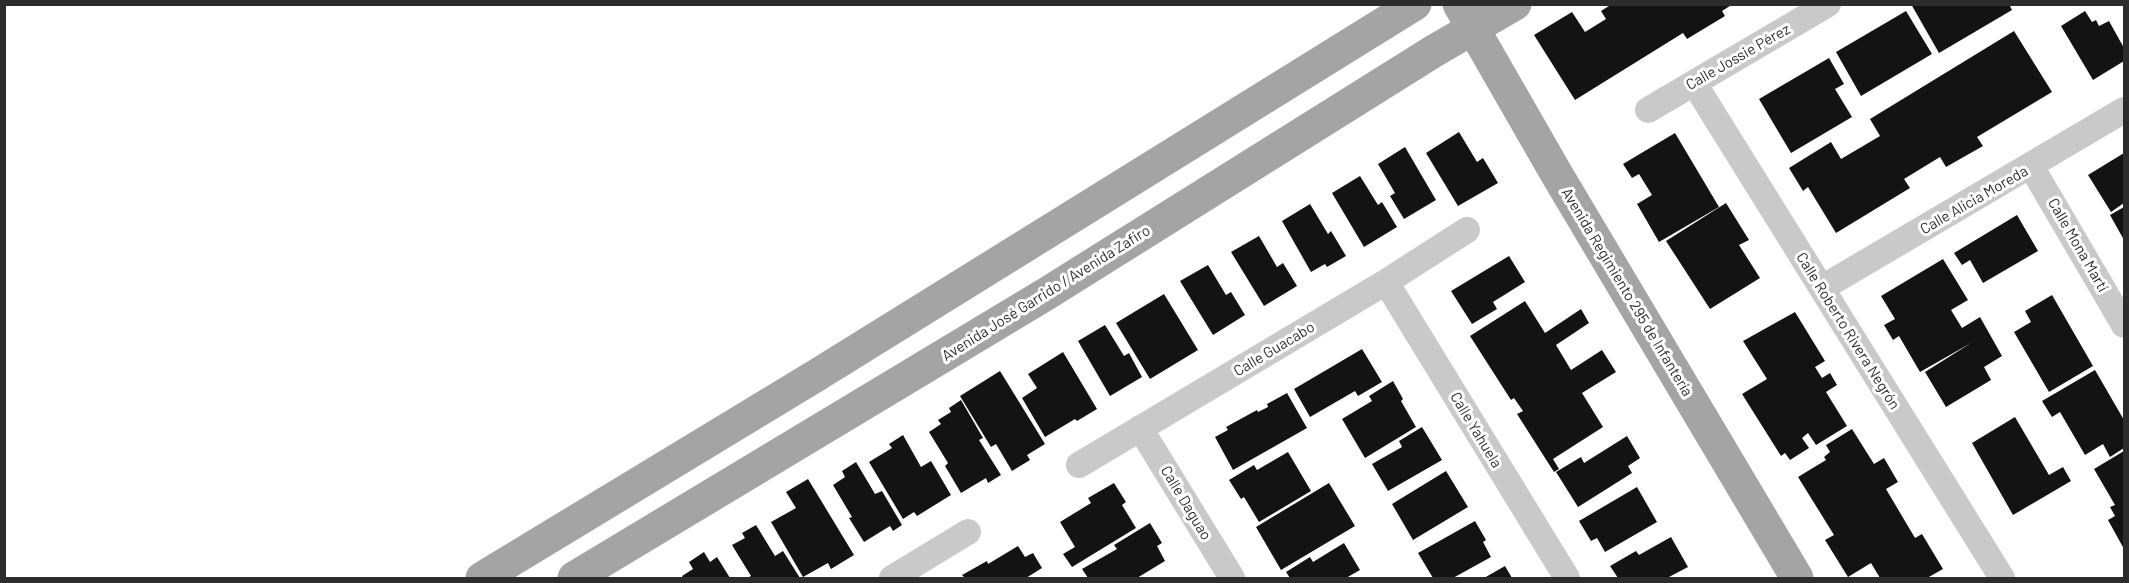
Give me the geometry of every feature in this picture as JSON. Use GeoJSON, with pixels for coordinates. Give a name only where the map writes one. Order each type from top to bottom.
{"type":"FeatureCollection","features":[{"type":"Feature","properties":{"kind":"main road"},"geometry":{"type":"LineString","coordinates":[[482,579],[807,381],[1415,4]]}},
{"type":"Feature","properties":{"kind":"main road","name":"Avenida José Garrido / Avenida Zafiro"},"geometry":{"type":"LineString","coordinates":[[574,579],[1046,294],[1434,51],[1466,17],[1515,4]]}},
{"type":"Feature","properties":{"kind":"main road","name":"Avenida Regimiento 295 de Infantería"},"geometry":{"type":"LineString","coordinates":[[1466,17],[1797,579]]}},
{"type":"Feature","properties":{"kind":"street","name":"Calle Jossie Pérez"},"geometry":{"type":"LineString","coordinates":[[1648,110],[1828,4]]}},
{"type":"Feature","properties":{"kind":"street","name":"Calle Roberto Rivera Negrón"},"geometry":{"type":"LineString","coordinates":[[1694,83],[2002,579]]}},
{"type":"Feature","properties":{"kind":"street","name":"Calle Alicia Moreda"},"geometry":{"type":"LineString","coordinates":[[1822,288],[2124,110]]}},
{"type":"Feature","properties":{"kind":"street","name":"Calle Mona Martí"},"geometry":{"type":"LineString","coordinates":[[2031,166],[2124,325]]}},
{"type":"Feature","properties":{"kind":"street","name":"Calle Guacabo"},"geometry":{"type":"LineString","coordinates":[[1079,465],[1386,282],[1467,230]]}},
{"type":"Feature","properties":{"kind":"street","name":"Calle Yahuela"},"geometry":{"type":"LineString","coordinates":[[1386,282],[1567,579]]}},
{"type":"Feature","properties":{"kind":"street","name":"Calle Daguao"},"geometry":{"type":"LineString","coordinates":[[1140,428],[1232,579]]}},
{"type":"Feature","properties":{"kind":"street"},"geometry":{"type":"LineString","coordinates":[[897,577],[968,532]]}},
{"type":"Feature","properties":{"kind":"building"},"geometry":{"type":"Polygon","coordinates":[[[1612,4],[1733,4],[1722,11],[1725,16],[1687,39],[1683,33],[1575,100],[1534,35],[1572,12],[1585,32],[1606,19],[1601,11],[1612,4]]]}},
{"type":"Feature","properties":{"kind":"building"},"geometry":{"type":"Polygon","coordinates":[[[1911,4],[2009,4],[2012,10],[1939,53],[1911,4]]]}},
{"type":"Feature","properties":{"kind":"building"},"geometry":{"type":"Polygon","coordinates":[[[1906,11],[1932,54],[1861,96],[1836,52],[1906,11]]]}},
{"type":"Feature","properties":{"kind":"building"},"geometry":{"type":"Polygon","coordinates":[[[2085,11],[2092,22],[2096,20],[2099,26],[2109,21],[2124,48],[2124,61],[2093,80],[2061,26],[2085,11]]]}},
{"type":"Feature","properties":{"kind":"building"},"geometry":{"type":"Polygon","coordinates":[[[2014,31],[2052,92],[1977,137],[1983,146],[1946,167],[1940,157],[1904,179],[1910,188],[1836,233],[1808,187],[1803,191],[1789,168],[1831,142],[1841,159],[1880,136],[1870,119],[2014,31]]]}},
{"type":"Feature","properties":{"kind":"building"},"geometry":{"type":"Polygon","coordinates":[[[1829,58],[1844,84],[1835,89],[1852,117],[1791,153],[1759,99],[1829,58]]]}},
{"type":"Feature","properties":{"kind":"building"},"geometry":{"type":"Polygon","coordinates":[[[1459,132],[1477,162],[1483,158],[1498,183],[1458,206],[1426,153],[1459,132]]]}},
{"type":"Feature","properties":{"kind":"building"},"geometry":{"type":"Polygon","coordinates":[[[1675,133],[1719,207],[1659,242],[1637,204],[1652,195],[1639,174],[1632,178],[1623,164],[1675,133]]]}},
{"type":"Feature","properties":{"kind":"building"},"geometry":{"type":"Polygon","coordinates":[[[1405,147],[1436,200],[1404,219],[1390,196],[1395,193],[1378,164],[1405,147]]]}},
{"type":"Feature","properties":{"kind":"building"},"geometry":{"type":"Polygon","coordinates":[[[2124,153],[2124,203],[2111,212],[2088,175],[2124,153]]]}},
{"type":"Feature","properties":{"kind":"building"},"geometry":{"type":"Polygon","coordinates":[[[1360,176],[1378,205],[1382,202],[1397,227],[1364,247],[1332,193],[1360,176]]]}},
{"type":"Feature","properties":{"kind":"building"},"geometry":{"type":"Polygon","coordinates":[[[1726,203],[1749,240],[1739,245],[1760,278],[1710,309],[1666,241],[1726,203]]]}},
{"type":"Feature","properties":{"kind":"building"},"geometry":{"type":"Polygon","coordinates":[[[1310,204],[1328,234],[1331,231],[1346,256],[1327,267],[1325,264],[1311,272],[1282,221],[1310,204]]]}},
{"type":"Feature","properties":{"kind":"building"},"geometry":{"type":"Polygon","coordinates":[[[2124,207],[2124,240],[2110,215],[2124,207]]]}},
{"type":"Feature","properties":{"kind":"building"},"geometry":{"type":"Polygon","coordinates":[[[2017,215],[2038,251],[1983,283],[1970,260],[1962,265],[1954,253],[2017,215]]]}},
{"type":"Feature","properties":{"kind":"building"},"geometry":{"type":"Polygon","coordinates":[[[1259,236],[1277,267],[1283,263],[1297,286],[1264,306],[1231,252],[1259,236]]]}},
{"type":"Feature","properties":{"kind":"building"},"geometry":{"type":"Polygon","coordinates":[[[1509,256],[1525,282],[1493,302],[1497,309],[1472,324],[1451,291],[1509,256]]]}},
{"type":"Feature","properties":{"kind":"building"},"geometry":{"type":"Polygon","coordinates":[[[1943,259],[1968,300],[1951,310],[1962,328],[1980,317],[2002,356],[1984,367],[1991,380],[1946,407],[1925,372],[1971,343],[1920,372],[1899,336],[1893,340],[1884,325],[1895,319],[1881,296],[1943,259]]]}},
{"type":"Feature","properties":{"kind":"building"},"geometry":{"type":"Polygon","coordinates":[[[1208,265],[1226,295],[1231,292],[1245,315],[1213,335],[1180,281],[1208,265]]]}},
{"type":"Feature","properties":{"kind":"building"},"geometry":{"type":"Polygon","coordinates":[[[1164,294],[1198,350],[1150,379],[1116,323],[1164,294]]]}},
{"type":"Feature","properties":{"kind":"building"},"geometry":{"type":"Polygon","coordinates":[[[2052,295],[2093,366],[2049,392],[2014,332],[2031,322],[2025,311],[2052,295]]]}},
{"type":"Feature","properties":{"kind":"building"},"geometry":{"type":"Polygon","coordinates":[[[1525,301],[1545,333],[1581,309],[1589,323],[1556,345],[1571,370],[1602,350],[1616,372],[1582,393],[1603,427],[1553,459],[1559,469],[1554,472],[1517,414],[1523,411],[1514,398],[1511,400],[1470,336],[1525,301]]]}},
{"type":"Feature","properties":{"kind":"building"},"geometry":{"type":"Polygon","coordinates":[[[1795,312],[1825,361],[1815,367],[1822,378],[1830,373],[1837,385],[1826,392],[1847,426],[1816,445],[1808,433],[1802,438],[1809,448],[1790,460],[1785,453],[1781,456],[1742,394],[1767,379],[1743,341],[1795,312]]]}},
{"type":"Feature","properties":{"kind":"building"},"geometry":{"type":"Polygon","coordinates":[[[1105,325],[1124,356],[1129,353],[1142,377],[1110,396],[1078,341],[1105,325]]]}},
{"type":"Feature","properties":{"kind":"building"},"geometry":{"type":"Polygon","coordinates":[[[1362,349],[1382,382],[1358,396],[1355,391],[1310,417],[1294,389],[1362,349]]]}},
{"type":"Feature","properties":{"kind":"building"},"geometry":{"type":"Polygon","coordinates":[[[1063,352],[1097,409],[1045,437],[1022,398],[1037,388],[1028,374],[1063,352]]]}},
{"type":"Feature","properties":{"kind":"building"},"geometry":{"type":"Polygon","coordinates":[[[2095,370],[2124,420],[2124,448],[2110,457],[2103,444],[2085,455],[2060,412],[2052,417],[2042,401],[2095,370]]]}},
{"type":"Feature","properties":{"kind":"building"},"geometry":{"type":"Polygon","coordinates":[[[1000,371],[1045,444],[1027,455],[1030,460],[1012,471],[996,444],[991,447],[960,396],[1000,371]]]}},
{"type":"Feature","properties":{"kind":"building"},"geometry":{"type":"Polygon","coordinates":[[[1393,381],[1416,427],[1365,458],[1342,419],[1372,401],[1369,396],[1393,381]]]}},
{"type":"Feature","properties":{"kind":"building"},"geometry":{"type":"Polygon","coordinates":[[[1287,393],[1307,428],[1233,470],[1215,437],[1228,430],[1226,427],[1257,410],[1258,412],[1268,407],[1267,404],[1287,393]]]}},
{"type":"Feature","properties":{"kind":"building"},"geometry":{"type":"Polygon","coordinates":[[[961,400],[983,438],[979,440],[1001,475],[988,483],[986,478],[961,493],[945,466],[948,463],[929,432],[941,424],[938,420],[951,412],[949,408],[961,400]]]}},
{"type":"Feature","properties":{"kind":"building"},"geometry":{"type":"Polygon","coordinates":[[[2015,417],[2049,475],[2063,467],[2071,481],[2013,515],[1972,443],[2015,417]]]}},
{"type":"Feature","properties":{"kind":"building"},"geometry":{"type":"Polygon","coordinates":[[[1422,427],[1442,460],[1388,491],[1372,464],[1402,447],[1399,441],[1422,427]]]}},
{"type":"Feature","properties":{"kind":"building"},"geometry":{"type":"Polygon","coordinates":[[[1852,429],[1874,464],[1884,458],[1898,482],[1886,489],[1915,538],[1922,534],[1943,569],[1927,578],[1880,578],[1871,563],[1848,577],[1825,540],[1834,535],[1798,477],[1826,460],[1824,457],[1830,452],[1826,445],[1852,429]]]}},
{"type":"Feature","properties":{"kind":"building"},"geometry":{"type":"Polygon","coordinates":[[[903,435],[921,467],[931,461],[951,495],[917,516],[914,512],[903,519],[869,462],[892,448],[889,444],[903,435]]]}},
{"type":"Feature","properties":{"kind":"building"},"geometry":{"type":"Polygon","coordinates":[[[1627,436],[1640,458],[1628,466],[1632,473],[1578,507],[1556,472],[1581,457],[1584,463],[1627,436]]]}},
{"type":"Feature","properties":{"kind":"building"},"geometry":{"type":"Polygon","coordinates":[[[2124,451],[2124,549],[2108,520],[2115,516],[2110,507],[2115,505],[2094,469],[2124,451]]]}},
{"type":"Feature","properties":{"kind":"building"},"geometry":{"type":"Polygon","coordinates":[[[1288,452],[1311,491],[1259,522],[1244,497],[1241,499],[1229,480],[1254,465],[1257,470],[1288,452]]]}},
{"type":"Feature","properties":{"kind":"building"},"geometry":{"type":"Polygon","coordinates":[[[856,462],[875,494],[882,491],[902,525],[893,531],[890,526],[864,542],[833,485],[845,477],[842,471],[856,462]]]}},
{"type":"Feature","properties":{"kind":"building"},"geometry":{"type":"Polygon","coordinates":[[[1446,471],[1468,507],[1413,540],[1392,504],[1446,471]]]}},
{"type":"Feature","properties":{"kind":"building"},"geometry":{"type":"Polygon","coordinates":[[[808,479],[854,555],[831,569],[828,563],[803,577],[771,522],[796,508],[786,492],[808,479]]]}},
{"type":"Feature","properties":{"kind":"building"},"geometry":{"type":"Polygon","coordinates":[[[1114,483],[1126,502],[1122,505],[1136,528],[1072,567],[1063,554],[1075,547],[1060,522],[1091,503],[1088,498],[1114,483]]]}},
{"type":"Feature","properties":{"kind":"building"},"geometry":{"type":"Polygon","coordinates":[[[1329,483],[1355,526],[1281,570],[1256,527],[1329,483]]]}},
{"type":"Feature","properties":{"kind":"building"},"geometry":{"type":"Polygon","coordinates":[[[1637,487],[1657,522],[1605,552],[1597,538],[1591,541],[1579,521],[1637,487]]]}},
{"type":"Feature","properties":{"kind":"building"},"geometry":{"type":"Polygon","coordinates":[[[1475,521],[1486,540],[1483,542],[1491,557],[1453,578],[1433,578],[1418,553],[1475,521]]]}},
{"type":"Feature","properties":{"kind":"building"},"geometry":{"type":"Polygon","coordinates":[[[1150,523],[1162,543],[1157,546],[1165,561],[1137,578],[1088,578],[1082,569],[1117,549],[1114,545],[1150,523]]]}},
{"type":"Feature","properties":{"kind":"building"},"geometry":{"type":"Polygon","coordinates":[[[756,525],[775,556],[783,551],[800,578],[747,578],[751,576],[732,545],[745,538],[742,533],[756,525]]]}},
{"type":"Feature","properties":{"kind":"building"},"geometry":{"type":"Polygon","coordinates":[[[1671,537],[1688,567],[1667,578],[1618,578],[1610,566],[1636,551],[1639,555],[1671,537]]]}},
{"type":"Feature","properties":{"kind":"building"},"geometry":{"type":"Polygon","coordinates":[[[1344,543],[1360,570],[1346,578],[1290,578],[1286,572],[1310,557],[1313,562],[1344,543]]]}},
{"type":"Feature","properties":{"kind":"building"},"geometry":{"type":"Polygon","coordinates":[[[1018,546],[1025,557],[1033,553],[1042,568],[1026,578],[965,578],[962,575],[987,561],[988,564],[1018,546]]]}},
{"type":"Feature","properties":{"kind":"building"},"geometry":{"type":"Polygon","coordinates":[[[704,552],[710,562],[717,557],[730,578],[683,578],[682,576],[693,569],[689,562],[704,552]]]}},
{"type":"Feature","properties":{"kind":"building"},"geometry":{"type":"Polygon","coordinates":[[[1505,566],[1512,578],[1484,578],[1505,566]]]}}]}
